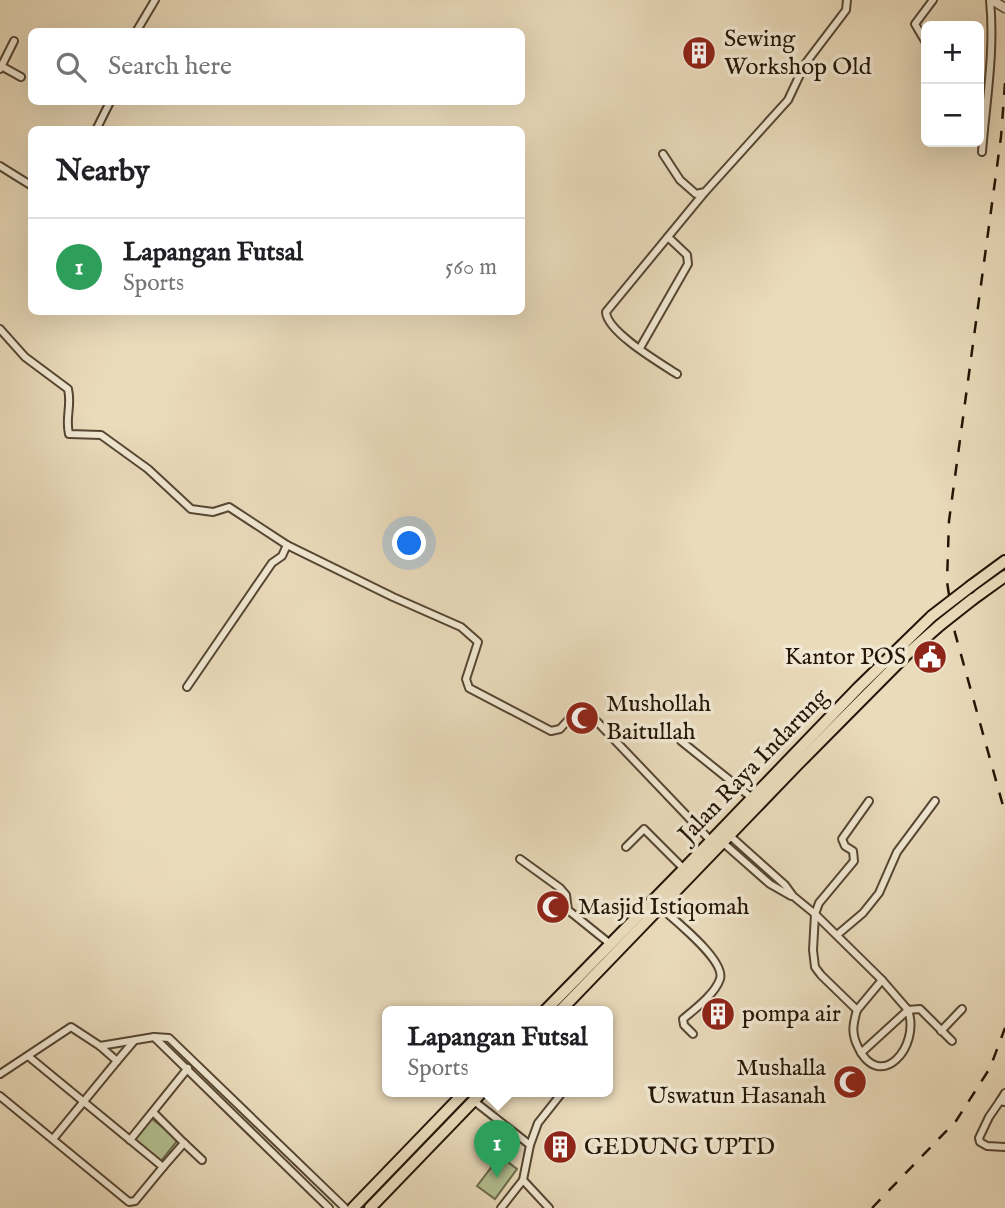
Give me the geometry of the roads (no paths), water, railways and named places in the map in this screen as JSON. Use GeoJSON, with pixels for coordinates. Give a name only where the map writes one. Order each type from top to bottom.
{"type":"FeatureCollection","features":[{"type":"Feature","properties":{"kind":"highway","name":"Jalan Raya Indarung"},"geometry":{"type":"LineString","coordinates":[[550,1006],[618,940],[684,869],[720,839],[752,799],[905,655],[971,586],[1001,564]]}},
{"type":"Feature","properties":{"kind":"highway"},"geometry":{"type":"LineString","coordinates":[[1001,564],[1004,577]]}},
{"type":"Feature","properties":{"kind":"highway","name":"Jalan Raya Indarung"},"geometry":{"type":"LineString","coordinates":[[936,621],[1004,577]]}},
{"type":"Feature","properties":{"kind":"highway","name":"Jalan Raya Indarung"},"geometry":{"type":"LineString","coordinates":[[564,1006],[618,940],[659,906],[832,724]]}},
{"type":"Feature","properties":{"kind":"highway"},"geometry":{"type":"LineString","coordinates":[[353,1208],[472,1097]]}},
{"type":"Feature","properties":{"kind":"highway"},"geometry":{"type":"LineString","coordinates":[[370,1208],[472,1097]]}},
{"type":"Feature","properties":{"kind":"street"},"geometry":{"type":"LineString","coordinates":[[138,28],[155,0]]}},
{"type":"Feature","properties":{"kind":"street"},"geometry":{"type":"LineString","coordinates":[[677,374],[614,328],[606,312],[705,192],[788,100],[805,64],[846,10],[847,0]]}},
{"type":"Feature","properties":{"kind":"street"},"geometry":{"type":"LineString","coordinates":[[921,34],[915,24],[933,0]]}},
{"type":"Feature","properties":{"kind":"street"},"geometry":{"type":"LineString","coordinates":[[982,152],[996,3]]}},
{"type":"Feature","properties":{"kind":"street"},"geometry":{"type":"LineString","coordinates":[[14,41],[1,68],[21,77]]}},
{"type":"Feature","properties":{"kind":"street"},"geometry":{"type":"LineString","coordinates":[[98,126],[108,105]]}},
{"type":"Feature","properties":{"kind":"street"},"geometry":{"type":"LineString","coordinates":[[663,153],[685,185],[696,194],[705,192]]}},
{"type":"Feature","properties":{"kind":"street"},"geometry":{"type":"LineString","coordinates":[[0,166],[28,184]]}},
{"type":"Feature","properties":{"kind":"street"},"geometry":{"type":"LineString","coordinates":[[639,348],[688,264],[687,255],[668,237]]}},
{"type":"Feature","properties":{"kind":"street"},"geometry":{"type":"LineString","coordinates":[[0,329],[26,357],[68,388],[71,402],[67,419],[69,434],[102,435],[148,469],[191,509],[214,512],[229,507],[288,545],[461,627],[476,638],[478,647],[466,679],[469,688],[551,731],[560,729],[579,708],[589,711],[720,839],[785,885],[793,897],[815,914],[882,980],[908,1010],[911,1017],[910,1040],[905,1051],[898,1059],[882,1066],[873,1065],[861,1053],[852,1029],[857,1010],[882,980]]}},
{"type":"Feature","properties":{"kind":"street"},"geometry":{"type":"LineString","coordinates":[[187,687],[272,563],[282,556],[288,545]]}},
{"type":"Feature","properties":{"kind":"street"},"geometry":{"type":"LineString","coordinates":[[681,741],[752,799]]}},
{"type":"Feature","properties":{"kind":"street"},"geometry":{"type":"LineString","coordinates":[[857,1010],[816,967],[813,950],[815,914],[824,895],[854,862],[853,851],[845,846],[842,839],[869,801]]}},
{"type":"Feature","properties":{"kind":"street"},"geometry":{"type":"LineString","coordinates":[[836,935],[863,913],[879,893],[897,852],[935,801]]}},
{"type":"Feature","properties":{"kind":"street"},"geometry":{"type":"LineString","coordinates":[[626,847],[644,829],[684,869]]}},
{"type":"Feature","properties":{"kind":"street"},"geometry":{"type":"LineString","coordinates":[[520,859],[564,892],[568,910],[618,940]]}},
{"type":"Feature","properties":{"kind":"street"},"geometry":{"type":"LineString","coordinates":[[659,906],[710,953],[719,965],[721,976],[715,988],[684,1020],[684,1025],[693,1034]]}},
{"type":"Feature","properties":{"kind":"street"},"geometry":{"type":"LineString","coordinates":[[861,1053],[908,1010],[920,1009],[952,1041]]}},
{"type":"Feature","properties":{"kind":"street"},"geometry":{"type":"LineString","coordinates":[[941,1031],[962,1009]]}},
{"type":"Feature","properties":{"kind":"street"},"geometry":{"type":"LineString","coordinates":[[0,1074],[71,1027],[117,1061]]}},
{"type":"Feature","properties":{"kind":"street"},"geometry":{"type":"LineString","coordinates":[[154,1037],[330,1208]]}},
{"type":"Feature","properties":{"kind":"street"},"geometry":{"type":"LineString","coordinates":[[100,1046],[154,1037],[169,1038],[345,1208]]}},
{"type":"Feature","properties":{"kind":"street"},"geometry":{"type":"LineString","coordinates":[[52,1139],[134,1041]]}},
{"type":"Feature","properties":{"kind":"street"},"geometry":{"type":"LineString","coordinates":[[28,1056],[163,1167]]}},
{"type":"Feature","properties":{"kind":"street"},"geometry":{"type":"LineString","coordinates":[[130,1140],[194,1062]]}},
{"type":"Feature","properties":{"kind":"street"},"geometry":{"type":"LineString","coordinates":[[1005,1093],[1003,1102],[984,1125],[979,1138],[980,1142],[987,1146],[1005,1147]]}},
{"type":"Feature","properties":{"kind":"street"},"geometry":{"type":"LineString","coordinates":[[0,1096],[130,1202],[135,1201],[184,1143]]}},
{"type":"Feature","properties":{"kind":"street"},"geometry":{"type":"LineString","coordinates":[[476,1097],[530,1145]]}},
{"type":"Feature","properties":{"kind":"street"},"geometry":{"type":"LineString","coordinates":[[501,1208],[523,1180],[538,1122],[559,1097]]}},
{"type":"Feature","properties":{"kind":"street"},"geometry":{"type":"LineString","coordinates":[[153,1112],[202,1160]]}},
{"type":"Feature","properties":{"kind":"street"},"geometry":{"type":"LineString","coordinates":[[523,1180],[549,1208]]}},
{"type":"Feature","properties":{"kind":"railway"},"geometry":{"type":"LineString","coordinates":[[1005,83],[1001,137],[949,521],[947,582],[955,633],[1005,813]]}},
{"type":"Feature","properties":{"kind":"railway"},"geometry":{"type":"LineString","coordinates":[[872,1208],[956,1121],[990,1068],[1005,1028]]}},
{"type":"Feature","properties":{"kind":"place","name":"Sewing Workshop Old"},"geometry":{"type":"Point","coordinates":[699,53]}},
{"type":"Feature","properties":{"kind":"place","name":"Kantor POS"},"geometry":{"type":"Point","coordinates":[930,657]}},
{"type":"Feature","properties":{"kind":"place","name":"Mushollah Baitullah"},"geometry":{"type":"Point","coordinates":[582,718]}},
{"type":"Feature","properties":{"kind":"place","name":"Masjid Istiqomah"},"geometry":{"type":"Point","coordinates":[553,907]}},
{"type":"Feature","properties":{"kind":"place","name":"pompa air"},"geometry":{"type":"Point","coordinates":[718,1014]}},
{"type":"Feature","properties":{"kind":"place","name":"Mushalla Uswatun Hasanah"},"geometry":{"type":"Point","coordinates":[850,1082]}},
{"type":"Feature","properties":{"kind":"place","name":"GEDUNG UPTD"},"geometry":{"type":"Point","coordinates":[560,1147]}},
{"type":"Feature","properties":{"kind":"place","name":"Lapangan Futsal"},"geometry":{"type":"Point","coordinates":[497,1178]}}]}
